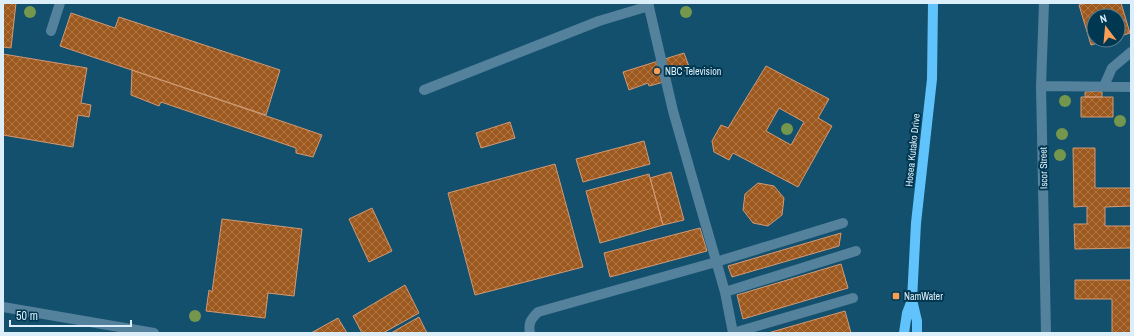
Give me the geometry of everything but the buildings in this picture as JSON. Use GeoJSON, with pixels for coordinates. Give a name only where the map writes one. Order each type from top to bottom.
{"type":"FeatureCollection","features":[{"type":"Feature","properties":{"kind":"main road","name":"Hosea Kutako Drive"},"geometry":{"type":"LineString","coordinates":[[917,333],[917,321],[912,300],[916,223],[932,79],[933,3]]}},
{"type":"Feature","properties":{"kind":"main road","name":"Hosea Kutako Drive"},"geometry":{"type":"LineString","coordinates":[[904,333],[906,313],[912,300]]}},
{"type":"Feature","properties":{"kind":"street"},"geometry":{"type":"LineString","coordinates":[[51,31],[60,3]]}},
{"type":"Feature","properties":{"kind":"street","name":"Iscor Street"},"geometry":{"type":"LineString","coordinates":[[1044,3],[1041,86],[1046,333]]}},
{"type":"Feature","properties":{"kind":"street"},"geometry":{"type":"LineString","coordinates":[[424,90],[599,21],[649,5],[673,111],[725,292],[733,333],[853,298]]}},
{"type":"Feature","properties":{"kind":"street"},"geometry":{"type":"LineString","coordinates":[[1104,86],[1112,68],[1131,52]]}},
{"type":"Feature","properties":{"kind":"street"},"geometry":{"type":"LineString","coordinates":[[1041,86],[1131,87]]}},
{"type":"Feature","properties":{"kind":"street"},"geometry":{"type":"LineString","coordinates":[[530,333],[529,327],[531,319],[538,312],[716,262],[843,223]]}},
{"type":"Feature","properties":{"kind":"street"},"geometry":{"type":"LineString","coordinates":[[725,292],[856,251]]}},
{"type":"Feature","properties":{"kind":"street"},"geometry":{"type":"LineString","coordinates":[[3,307],[154,333]]}},
{"type":"Feature","properties":{"kind":"shaded area"},"geometry":{"type":"Polygon","coordinates":[[[3,3],[1131,3],[1131,333],[3,333],[3,3]]]}},
{"type":"Feature","properties":{"kind":"place","name":"NBC Television"},"geometry":{"type":"Point","coordinates":[657,71]}},
{"type":"Feature","properties":{"kind":"place","name":"NamWater"},"geometry":{"type":"Point","coordinates":[896,296]}}]}
